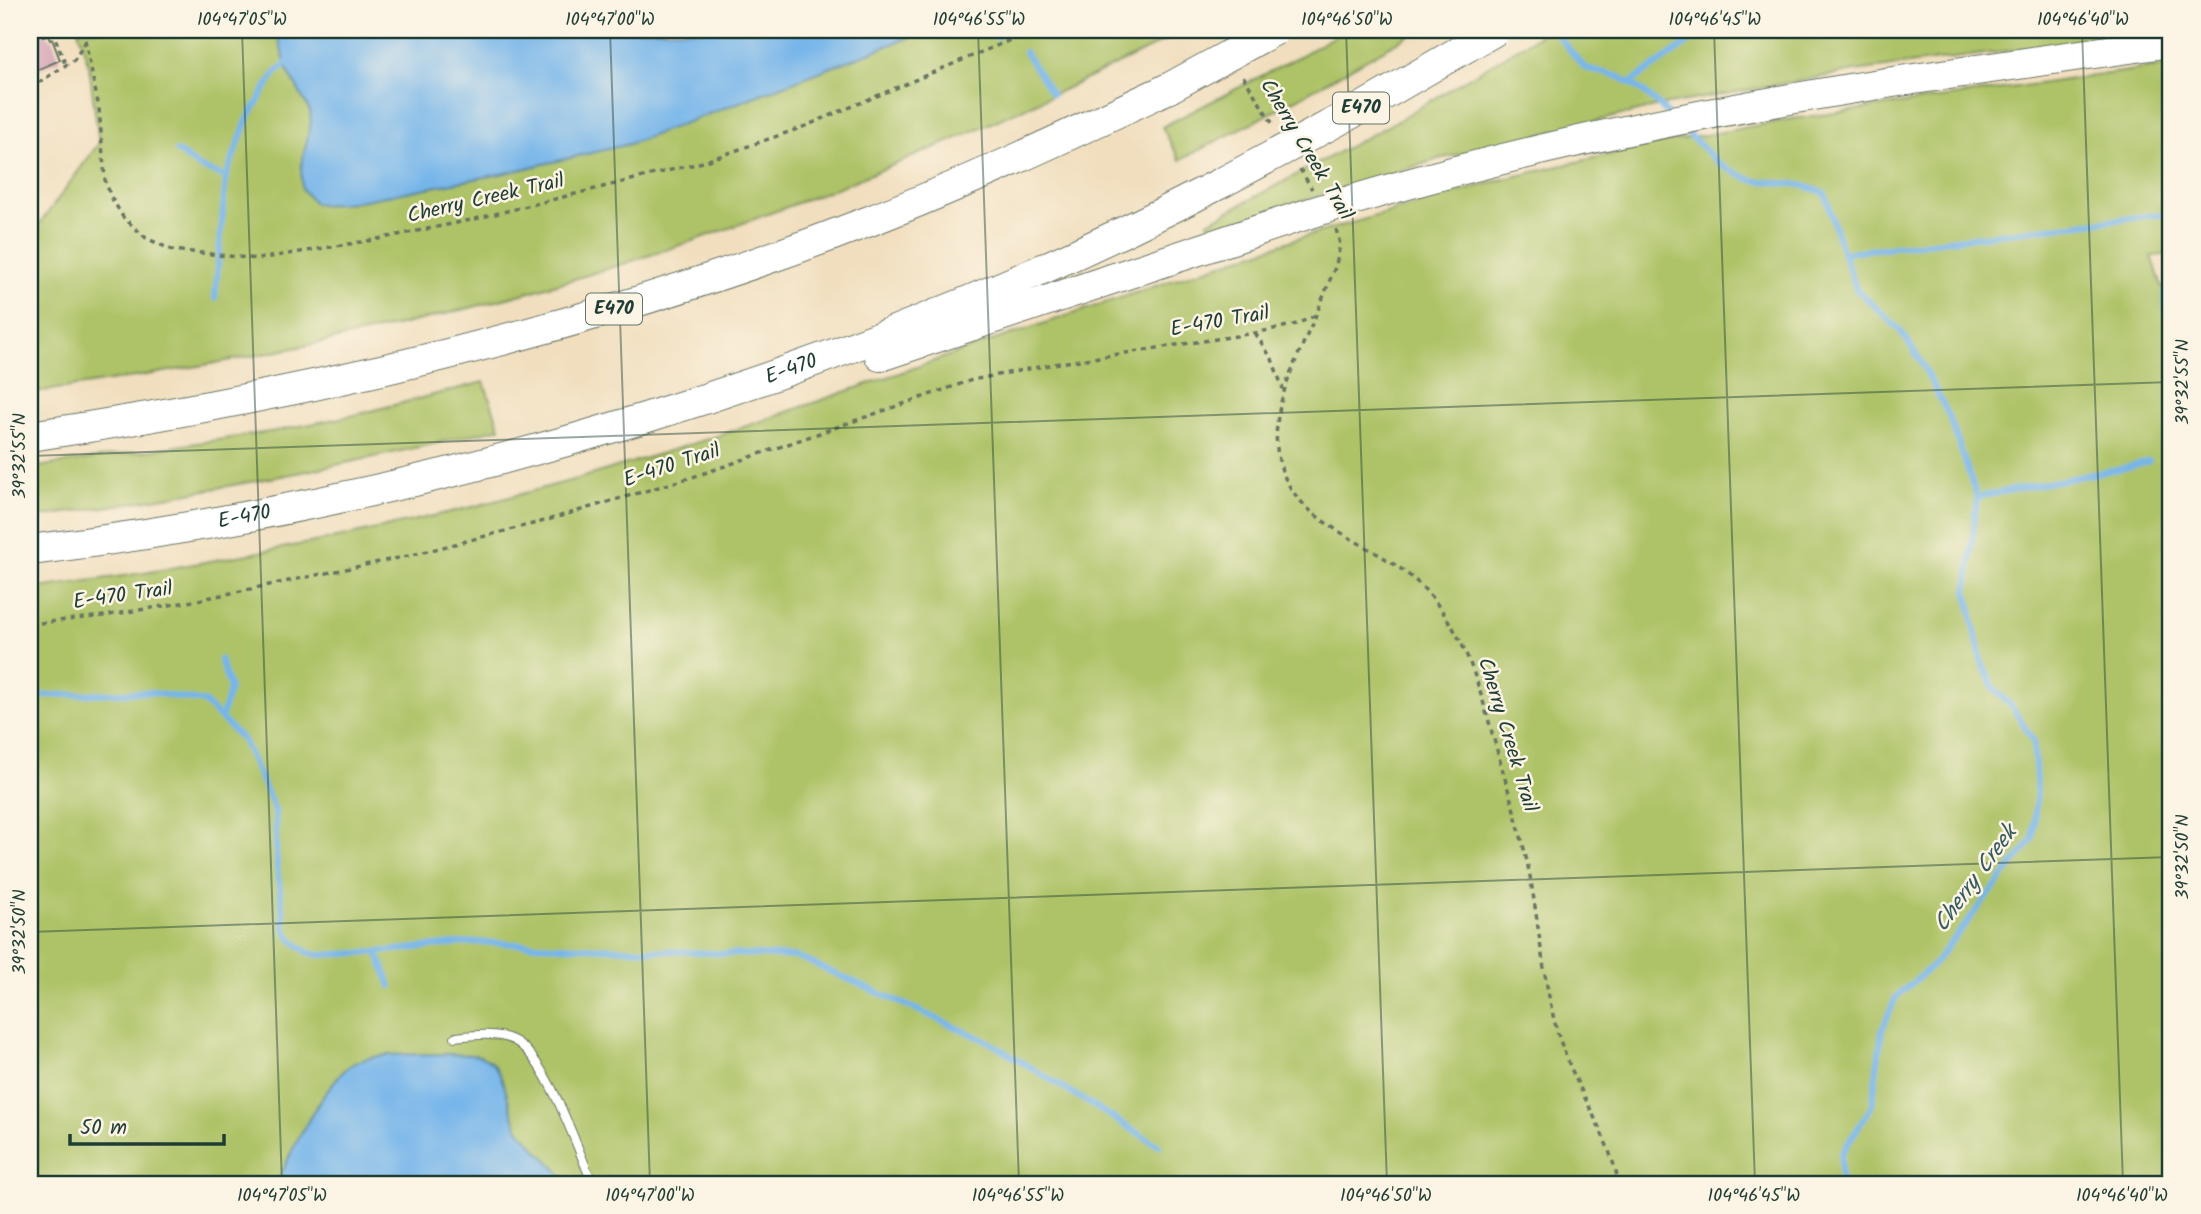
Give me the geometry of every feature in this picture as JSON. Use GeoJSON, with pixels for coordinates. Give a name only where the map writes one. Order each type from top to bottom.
{"type":"FeatureCollection","features":[{"type":"Feature","properties":{"kind":"highway","name":"E470"},"geometry":{"type":"LineString","coordinates":[[30,436],[308,387],[485,346],[637,302],[864,223],[956,186],[1169,88],[1275,30]]}},
{"type":"Feature","properties":{"kind":"highway","name":"E-470"},"geometry":{"type":"LineString","coordinates":[[30,550],[167,530],[322,502],[518,454],[641,418],[784,370],[937,314],[1081,251],[1223,182],[1356,111],[1496,30]]}},
{"type":"Feature","properties":{"kind":"highway"},"geometry":{"type":"LineString","coordinates":[[641,418],[700,417],[1256,231],[1446,174],[1561,144],[1724,110],[1886,83],[2171,43]]}},
{"type":"Feature","properties":{"kind":"lane"},"geometry":{"type":"LineString","coordinates":[[455,1037],[479,1034],[498,1036],[513,1040],[529,1051],[549,1083],[593,1184]]}},
{"type":"Feature","properties":{"kind":"path","name":"Cherry Creek Trail"},"geometry":{"type":"LineString","coordinates":[[83,30],[99,108],[104,176],[114,202],[131,226],[152,241],[178,252],[239,257],[276,257],[373,240],[526,207],[690,166],[803,127],[1034,30]]}},
{"type":"Feature","properties":{"kind":"path"},"geometry":{"type":"LineString","coordinates":[[42,37],[52,31],[66,66]]}},
{"type":"Feature","properties":{"kind":"path"},"geometry":{"type":"LineString","coordinates":[[30,88],[74,60],[86,41]]}},
{"type":"Feature","properties":{"kind":"path","name":"Cherry Creek Trail"},"geometry":{"type":"LineString","coordinates":[[1236,65],[1280,136]]}},
{"type":"Feature","properties":{"kind":"path","name":"Cherry Creek Trail"},"geometry":{"type":"LineString","coordinates":[[1295,160],[1315,193]]}},
{"type":"Feature","properties":{"kind":"path","name":"Cherry Creek Trail"},"geometry":{"type":"LineString","coordinates":[[1332,222],[1339,238],[1340,251],[1283,391],[1276,448],[1281,467],[1298,497],[1333,529],[1399,567],[1418,583],[1445,615],[1465,649],[1482,696],[1525,851],[1560,1042],[1604,1138],[1619,1184]]}},
{"type":"Feature","properties":{"kind":"path","name":"E-470 Trail"},"geometry":{"type":"LineString","coordinates":[[30,624],[188,602],[408,556],[544,521],[672,483],[972,380],[1042,366],[1255,333],[1297,324],[1316,315]]}},
{"type":"Feature","properties":{"kind":"path"},"geometry":{"type":"LineString","coordinates":[[1255,333],[1272,359],[1283,391]]}},
{"type":"Feature","properties":{"kind":"green space"},"geometry":{"type":"Polygon","coordinates":[[[78,30],[1186,30],[1028,106],[866,176],[701,238],[617,266],[471,308],[346,337],[220,362],[30,393],[30,237],[99,143],[89,67],[78,30]]]}},
{"type":"Feature","properties":{"kind":"green space"},"geometry":{"type":"Polygon","coordinates":[[[1345,30],[1418,30],[1284,106],[1180,160],[1162,127],[1345,30]]]}},
{"type":"Feature","properties":{"kind":"green space"},"geometry":{"type":"Polygon","coordinates":[[[1548,30],[2148,30],[1855,71],[1663,105],[1439,159],[1210,229],[1208,222],[1397,121],[1548,30]]]}},
{"type":"Feature","properties":{"kind":"green space"},"geometry":{"type":"Polygon","coordinates":[[[2171,65],[2171,254],[2152,256],[2171,314],[2171,1184],[30,1184],[30,589],[144,573],[342,537],[581,478],[721,435],[1296,239],[1504,179],[1641,147],[1786,120],[2171,65]]]}},
{"type":"Feature","properties":{"kind":"green space"},"geometry":{"type":"Polygon","coordinates":[[[484,382],[500,428],[266,479],[30,518],[30,468],[276,431],[355,415],[484,382]]]}},
{"type":"Feature","properties":{"kind":"water"},"geometry":{"type":"Polygon","coordinates":[[[276,30],[929,30],[630,144],[501,174],[354,202],[322,205],[314,203],[302,189],[301,167],[311,122],[310,111],[287,69],[276,30]]]}},
{"type":"Feature","properties":{"kind":"water"},"geometry":{"type":"Polygon","coordinates":[[[472,1055],[490,1062],[501,1078],[518,1127],[568,1184],[278,1184],[310,1117],[334,1081],[346,1069],[357,1062],[376,1057],[472,1055]]]}},
{"type":"Feature","properties":{"kind":"building"},"geometry":{"type":"Polygon","coordinates":[[[30,30],[43,30],[45,36],[48,35],[50,40],[52,39],[60,60],[30,73],[30,30]]]}},
{"type":"Feature","properties":{"kind":"waterway"},"geometry":{"type":"LineString","coordinates":[[983,30],[997,37]]}},
{"type":"Feature","properties":{"kind":"waterway","name":"Cherry Creek"},"geometry":{"type":"LineString","coordinates":[[1553,30],[1585,68],[1620,77],[1643,91],[1667,113]]}},
{"type":"Feature","properties":{"kind":"waterway"},"geometry":{"type":"LineString","coordinates":[[1630,83],[1707,30]]}},
{"type":"Feature","properties":{"kind":"waterway"},"geometry":{"type":"LineString","coordinates":[[1025,52],[1052,94]]}},
{"type":"Feature","properties":{"kind":"waterway"},"geometry":{"type":"LineString","coordinates":[[215,298],[226,177],[247,120],[273,76],[290,59]]}},
{"type":"Feature","properties":{"kind":"waterway","name":"Cherry Creek"},"geometry":{"type":"LineString","coordinates":[[1682,128],[1722,166],[1751,180],[1801,185],[1825,193],[1856,289],[1899,329],[1920,360],[1949,416],[1977,497],[1967,591],[1981,660],[1993,687],[2012,707],[2033,740],[2037,789],[2033,839],[1934,964],[1896,997],[1882,1030],[1872,1106],[1841,1154],[1841,1184]]}},
{"type":"Feature","properties":{"kind":"waterway"},"geometry":{"type":"LineString","coordinates":[[177,151],[199,167],[226,177]]}},
{"type":"Feature","properties":{"kind":"waterway"},"geometry":{"type":"LineString","coordinates":[[1843,253],[2171,213]]}},
{"type":"Feature","properties":{"kind":"waterway"},"geometry":{"type":"LineString","coordinates":[[2171,280],[2164,294],[2171,341]]}},
{"type":"Feature","properties":{"kind":"waterway"},"geometry":{"type":"LineString","coordinates":[[1977,497],[2149,461]]}},
{"type":"Feature","properties":{"kind":"waterway"},"geometry":{"type":"LineString","coordinates":[[220,659],[230,688],[221,719]]}},
{"type":"Feature","properties":{"kind":"waterway"},"geometry":{"type":"LineString","coordinates":[[30,696],[150,692],[204,702],[243,740],[275,810],[277,867],[285,930],[293,941],[307,952],[318,955],[377,952],[475,942],[798,957],[989,1042],[1159,1146]]}},
{"type":"Feature","properties":{"kind":"waterway"},"geometry":{"type":"LineString","coordinates":[[377,952],[391,986]]}}]}
